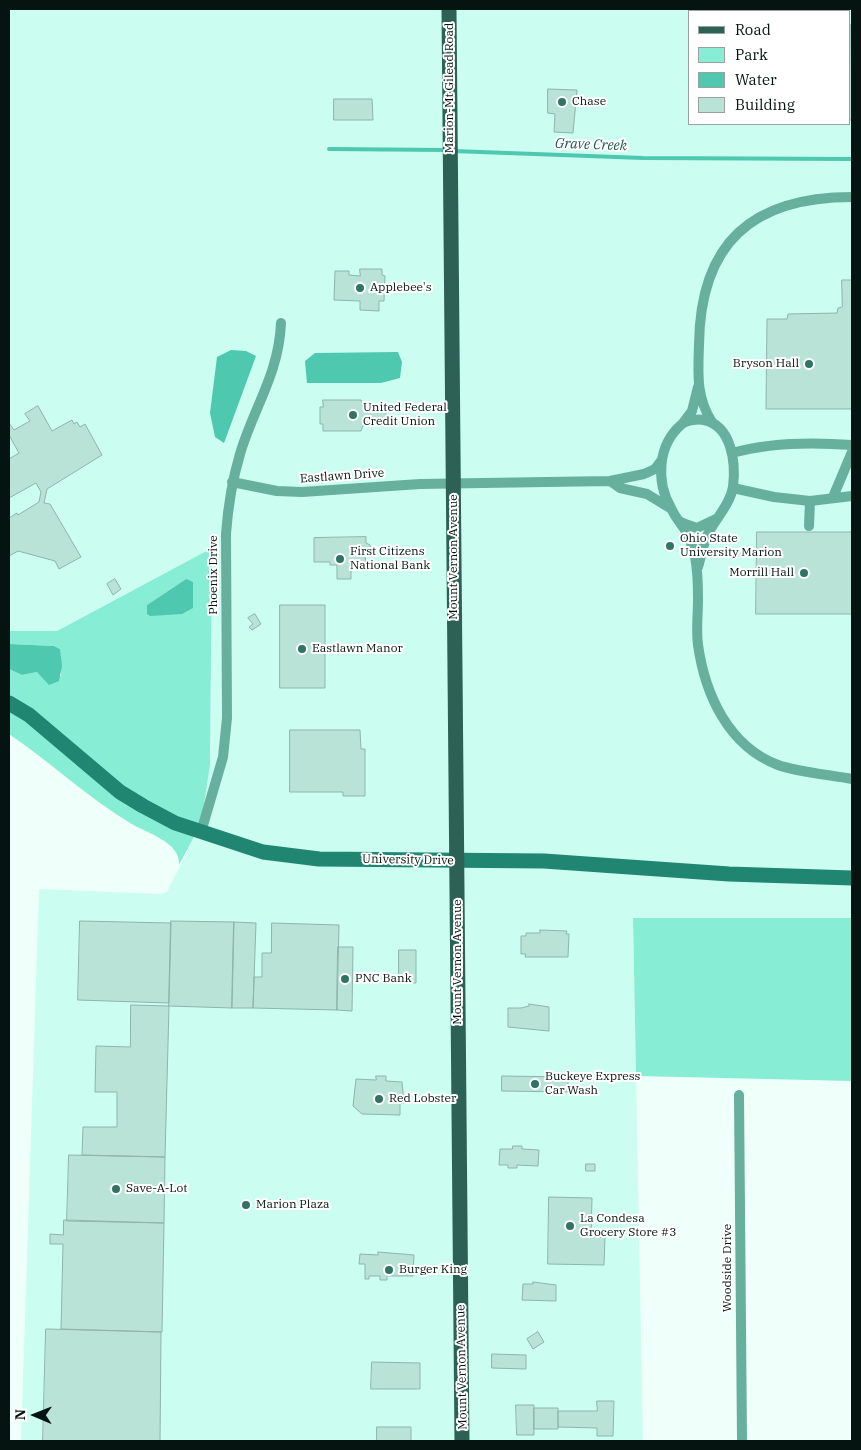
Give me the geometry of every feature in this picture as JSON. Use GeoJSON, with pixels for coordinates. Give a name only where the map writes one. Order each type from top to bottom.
{"type":"FeatureCollection","features":[{"type":"Feature","properties":{"kind":"main road","name":"Marion-Mt Gilead Road"},"geometry":{"type":"LineString","coordinates":[[449,9],[450,167]]}},
{"type":"Feature","properties":{"kind":"main road","name":"Mount Vernon Avenue"},"geometry":{"type":"LineString","coordinates":[[450,167],[462,1441]]}},
{"type":"Feature","properties":{"kind":"street"},"geometry":{"type":"LineString","coordinates":[[698,568],[690,538],[665,497],[660,481],[661,461],[667,443],[692,411],[698,388],[699,315],[706,285],[716,260],[736,235],[759,218],[786,205],[819,197],[852,197]]}},
{"type":"Feature","properties":{"kind":"street","name":"Phoenix Drive"},"geometry":{"type":"LineString","coordinates":[[201,832],[223,757],[227,718],[226,534],[228,504],[240,453],[266,390],[280,341],[281,323]]}},
{"type":"Feature","properties":{"kind":"street"},"geometry":{"type":"LineString","coordinates":[[698,388],[705,412],[712,422],[724,432],[732,453],[732,488],[728,504],[716,519],[706,538],[698,568],[698,643],[706,683],[723,721],[751,749],[778,765],[852,779]]}},
{"type":"Feature","properties":{"kind":"street"},"geometry":{"type":"LineString","coordinates":[[683,423],[698,419],[712,422]]}},
{"type":"Feature","properties":{"kind":"street"},"geometry":{"type":"LineString","coordinates":[[732,453],[759,447],[802,443],[852,445]]}},
{"type":"Feature","properties":{"kind":"street"},"geometry":{"type":"LineString","coordinates":[[834,497],[852,452]]}},
{"type":"Feature","properties":{"kind":"street","name":"Mount Vernon Avenue"},"geometry":{"type":"LineString","coordinates":[[454,483],[610,481],[644,474],[655,469],[661,461]]}},
{"type":"Feature","properties":{"kind":"street","name":"Mount Vernon Avenue"},"geometry":{"type":"LineString","coordinates":[[610,481],[620,488],[647,494],[672,509]]}},
{"type":"Feature","properties":{"kind":"street","name":"Eastlawn Drive"},"geometry":{"type":"LineString","coordinates":[[232,482],[277,491],[302,492],[454,483]]}},
{"type":"Feature","properties":{"kind":"street"},"geometry":{"type":"LineString","coordinates":[[732,488],[767,496],[810,501],[852,496]]}},
{"type":"Feature","properties":{"kind":"street"},"geometry":{"type":"LineString","coordinates":[[809,526],[810,501]]}},
{"type":"Feature","properties":{"kind":"street"},"geometry":{"type":"LineString","coordinates":[[678,520],[697,528],[716,519]]}},
{"type":"Feature","properties":{"kind":"street","name":"University Drive"},"geometry":{"type":"LineString","coordinates":[[9,703],[29,715],[120,792],[175,823],[282,855],[319,859],[544,861],[729,874],[852,878]]}},
{"type":"Feature","properties":{"kind":"street","name":"Woodside Drive"},"geometry":{"type":"LineString","coordinates":[[739,1096],[742,1441]]}},
{"type":"Feature","properties":{"kind":"shaded area"},"geometry":{"type":"Polygon","coordinates":[[[9,9],[852,9],[852,918],[633,918],[643,1441],[21,1441],[39,889],[160,894],[167,892],[201,824],[210,765],[212,548],[57,631],[9,631],[9,9]]]}},
{"type":"Feature","properties":{"kind":"green space"},"geometry":{"type":"Polygon","coordinates":[[[212,548],[210,765],[201,824],[179,865],[178,857],[169,844],[114,813],[9,734],[9,669],[22,675],[37,672],[41,675],[61,676],[60,649],[54,646],[9,644],[9,631],[57,631],[212,548]],[[186,579],[147,605],[150,616],[186,579]]]}},
{"type":"Feature","properties":{"kind":"green space"},"geometry":{"type":"Polygon","coordinates":[[[633,918],[852,918],[852,1081],[636,1076],[633,918]]]}},
{"type":"Feature","properties":{"kind":"water"},"geometry":{"type":"Polygon","coordinates":[[[231,350],[246,351],[256,356],[224,443],[215,437],[210,413],[217,357],[231,350]]]}},
{"type":"Feature","properties":{"kind":"water"},"geometry":{"type":"Polygon","coordinates":[[[398,352],[402,362],[400,378],[381,383],[307,383],[305,361],[315,353],[398,352]]]}},
{"type":"Feature","properties":{"kind":"water"},"geometry":{"type":"Polygon","coordinates":[[[186,579],[193,582],[193,608],[182,614],[150,616],[147,614],[147,605],[186,579]]]}},
{"type":"Feature","properties":{"kind":"water"},"geometry":{"type":"Polygon","coordinates":[[[9,644],[54,646],[60,649],[62,666],[59,681],[49,685],[37,672],[22,675],[9,669],[9,644]]]}},
{"type":"Feature","properties":{"kind":"building"},"geometry":{"type":"Polygon","coordinates":[[[750,9],[842,9],[842,10],[750,9]]]}},
{"type":"Feature","properties":{"kind":"building"},"geometry":{"type":"Polygon","coordinates":[[[851,25],[852,120],[851,120],[851,25]]]}},
{"type":"Feature","properties":{"kind":"building","name":"Chase"},"geometry":{"type":"Polygon","coordinates":[[[548,89],[577,90],[573,133],[554,132],[555,114],[548,113],[548,89]]]}},
{"type":"Feature","properties":{"kind":"building"},"geometry":{"type":"Polygon","coordinates":[[[334,99],[372,99],[373,120],[334,120],[334,99]]]}},
{"type":"Feature","properties":{"kind":"building","name":"Applebee's"},"geometry":{"type":"Polygon","coordinates":[[[360,269],[382,269],[382,275],[385,276],[384,301],[379,301],[379,311],[360,310],[360,301],[334,300],[335,271],[349,271],[349,275],[360,276],[360,269]]]}},
{"type":"Feature","properties":{"kind":"building","name":"Bryson Hall"},"geometry":{"type":"Polygon","coordinates":[[[842,280],[852,280],[852,409],[766,409],[767,319],[787,319],[788,314],[837,313],[838,308],[842,307],[842,280]]]}},
{"type":"Feature","properties":{"kind":"building","name":"United Federal Credit Union"},"geometry":{"type":"Polygon","coordinates":[[[323,400],[361,400],[364,408],[386,408],[386,423],[364,423],[361,431],[323,431],[323,424],[320,424],[320,407],[323,407],[323,400]]]}},
{"type":"Feature","properties":{"kind":"building"},"geometry":{"type":"Polygon","coordinates":[[[38,406],[52,431],[72,420],[74,424],[77,422],[80,427],[85,424],[102,455],[47,489],[44,503],[50,504],[81,557],[59,569],[55,561],[18,551],[9,556],[9,518],[17,513],[18,515],[39,502],[41,492],[36,483],[9,498],[9,459],[19,453],[9,435],[9,423],[14,430],[30,421],[25,414],[38,406]]]}},
{"type":"Feature","properties":{"kind":"building","name":"Morrill Hall"},"geometry":{"type":"Polygon","coordinates":[[[757,532],[852,532],[852,614],[756,614],[757,532]]]}},
{"type":"Feature","properties":{"kind":"building","name":"First Citizens National Bank"},"geometry":{"type":"Polygon","coordinates":[[[366,537],[366,543],[370,545],[372,552],[365,557],[366,562],[351,562],[351,579],[337,579],[337,565],[330,565],[330,562],[314,562],[314,538],[366,537]]]}},
{"type":"Feature","properties":{"kind":"building"},"geometry":{"type":"Polygon","coordinates":[[[115,579],[121,589],[113,595],[107,584],[115,579]]]}},
{"type":"Feature","properties":{"kind":"building","name":"Eastlawn Manor"},"geometry":{"type":"Polygon","coordinates":[[[280,605],[325,605],[325,688],[280,688],[280,605]]]}},
{"type":"Feature","properties":{"kind":"building"},"geometry":{"type":"Polygon","coordinates":[[[255,614],[261,624],[252,630],[249,627],[253,624],[248,618],[255,614]]]}},
{"type":"Feature","properties":{"kind":"building"},"geometry":{"type":"Polygon","coordinates":[[[290,730],[360,730],[361,749],[365,749],[365,796],[343,796],[343,792],[290,792],[290,730]]]}},
{"type":"Feature","properties":{"kind":"building"},"geometry":{"type":"Polygon","coordinates":[[[80,921],[171,923],[169,1003],[78,1000],[80,921]]]}},
{"type":"Feature","properties":{"kind":"building"},"geometry":{"type":"Polygon","coordinates":[[[171,921],[234,922],[232,1008],[169,1006],[171,921]]]}},
{"type":"Feature","properties":{"kind":"building"},"geometry":{"type":"Polygon","coordinates":[[[234,922],[256,923],[253,1008],[232,1008],[234,922]]]}},
{"type":"Feature","properties":{"kind":"building"},"geometry":{"type":"Polygon","coordinates":[[[272,923],[339,925],[337,1010],[253,1008],[254,977],[262,977],[262,953],[271,953],[272,923]]]}},
{"type":"Feature","properties":{"kind":"building"},"geometry":{"type":"Polygon","coordinates":[[[540,930],[567,931],[566,934],[569,934],[568,957],[525,957],[526,954],[521,954],[521,936],[526,936],[526,933],[540,933],[540,930]]]}},
{"type":"Feature","properties":{"kind":"building","name":"PNC Bank"},"geometry":{"type":"Polygon","coordinates":[[[338,947],[353,947],[352,1011],[337,1010],[338,947]]]}},
{"type":"Feature","properties":{"kind":"building"},"geometry":{"type":"Polygon","coordinates":[[[399,950],[416,950],[416,983],[399,983],[399,950]]]}},
{"type":"Feature","properties":{"kind":"building"},"geometry":{"type":"Polygon","coordinates":[[[529,1004],[549,1007],[549,1031],[508,1027],[508,1008],[521,1008],[529,1006],[529,1004]]]}},
{"type":"Feature","properties":{"kind":"building"},"geometry":{"type":"Polygon","coordinates":[[[131,1005],[169,1006],[165,1157],[82,1155],[83,1127],[117,1127],[117,1092],[95,1092],[96,1046],[130,1047],[131,1005]]]}},
{"type":"Feature","properties":{"kind":"building","name":"Red Lobster"},"geometry":{"type":"Polygon","coordinates":[[[376,1076],[386,1076],[386,1081],[402,1082],[404,1103],[400,1103],[400,1115],[362,1114],[353,1106],[356,1079],[376,1080],[376,1076]]]}},
{"type":"Feature","properties":{"kind":"building","name":"Buckeye Express Car Wash"},"geometry":{"type":"Polygon","coordinates":[[[502,1076],[568,1077],[568,1092],[502,1091],[502,1076]]]}},
{"type":"Feature","properties":{"kind":"building"},"geometry":{"type":"Polygon","coordinates":[[[513,1146],[522,1146],[522,1149],[539,1150],[538,1166],[517,1165],[517,1168],[508,1168],[508,1165],[499,1165],[500,1149],[512,1149],[513,1146]]]}},
{"type":"Feature","properties":{"kind":"building","name":"Save-A-Lot"},"geometry":{"type":"Polygon","coordinates":[[[69,1155],[165,1157],[164,1223],[67,1221],[69,1155]]]}},
{"type":"Feature","properties":{"kind":"building"},"geometry":{"type":"Polygon","coordinates":[[[586,1164],[595,1164],[595,1171],[586,1171],[586,1164]]]}},
{"type":"Feature","properties":{"kind":"building"},"geometry":{"type":"Polygon","coordinates":[[[549,1197],[592,1198],[591,1237],[605,1237],[604,1265],[548,1264],[549,1197]]]}},
{"type":"Feature","properties":{"kind":"building"},"geometry":{"type":"Polygon","coordinates":[[[64,1220],[164,1223],[162,1332],[61,1329],[63,1244],[50,1244],[50,1234],[63,1235],[64,1220]]]}},
{"type":"Feature","properties":{"kind":"building","name":"Burger King"},"geometry":{"type":"Polygon","coordinates":[[[378,1252],[414,1255],[413,1276],[387,1276],[387,1280],[380,1280],[380,1276],[369,1276],[369,1279],[365,1279],[365,1264],[359,1264],[360,1254],[378,1255],[378,1252]]]}},
{"type":"Feature","properties":{"kind":"building"},"geometry":{"type":"Polygon","coordinates":[[[533,1282],[556,1285],[556,1301],[522,1300],[523,1284],[533,1284],[533,1282]]]}},
{"type":"Feature","properties":{"kind":"building"},"geometry":{"type":"Polygon","coordinates":[[[46,1329],[161,1332],[160,1441],[43,1441],[46,1329]]]}},
{"type":"Feature","properties":{"kind":"building"},"geometry":{"type":"Polygon","coordinates":[[[538,1332],[544,1342],[533,1349],[527,1339],[538,1332]]]}},
{"type":"Feature","properties":{"kind":"building"},"geometry":{"type":"Polygon","coordinates":[[[492,1354],[526,1355],[526,1369],[492,1368],[492,1354]]]}},
{"type":"Feature","properties":{"kind":"building"},"geometry":{"type":"Polygon","coordinates":[[[372,1362],[420,1363],[420,1389],[371,1389],[372,1362]]]}},
{"type":"Feature","properties":{"kind":"building"},"geometry":{"type":"Polygon","coordinates":[[[597,1401],[614,1401],[613,1436],[597,1436],[597,1428],[558,1427],[558,1411],[597,1411],[597,1401]]]}},
{"type":"Feature","properties":{"kind":"building"},"geometry":{"type":"Polygon","coordinates":[[[516,1405],[534,1405],[534,1435],[517,1435],[516,1405]]]}},
{"type":"Feature","properties":{"kind":"building"},"geometry":{"type":"Polygon","coordinates":[[[534,1408],[558,1408],[558,1429],[534,1429],[534,1408]]]}},
{"type":"Feature","properties":{"kind":"building"},"geometry":{"type":"Polygon","coordinates":[[[377,1427],[411,1427],[411,1441],[377,1441],[377,1427]]]}},
{"type":"Feature","properties":{"kind":"waterway","name":"Grave Creek"},"geometry":{"type":"LineString","coordinates":[[329,149],[446,150]]}},
{"type":"Feature","properties":{"kind":"waterway","name":"Grave Creek"},"geometry":{"type":"LineString","coordinates":[[453,151],[643,158],[852,159]]}},
{"type":"Feature","properties":{"kind":"place","name":"Chase"},"geometry":{"type":"Point","coordinates":[562,102]}},
{"type":"Feature","properties":{"kind":"place","name":"Applebee's"},"geometry":{"type":"Point","coordinates":[360,288]}},
{"type":"Feature","properties":{"kind":"place","name":"Bryson Hall"},"geometry":{"type":"Point","coordinates":[809,364]}},
{"type":"Feature","properties":{"kind":"place","name":"United Federal Credit Union"},"geometry":{"type":"Point","coordinates":[353,415]}},
{"type":"Feature","properties":{"kind":"place","name":"Ohio State University Marion"},"geometry":{"type":"Point","coordinates":[670,546]}},
{"type":"Feature","properties":{"kind":"place","name":"First Citizens National Bank"},"geometry":{"type":"Point","coordinates":[340,559]}},
{"type":"Feature","properties":{"kind":"place","name":"Morrill Hall"},"geometry":{"type":"Point","coordinates":[804,573]}},
{"type":"Feature","properties":{"kind":"place","name":"Eastlawn Manor"},"geometry":{"type":"Point","coordinates":[302,649]}},
{"type":"Feature","properties":{"kind":"place","name":"PNC Bank"},"geometry":{"type":"Point","coordinates":[345,979]}},
{"type":"Feature","properties":{"kind":"place","name":"Buckeye Express Car Wash"},"geometry":{"type":"Point","coordinates":[535,1084]}},
{"type":"Feature","properties":{"kind":"place","name":"Red Lobster"},"geometry":{"type":"Point","coordinates":[379,1099]}},
{"type":"Feature","properties":{"kind":"place","name":"Save-A-Lot"},"geometry":{"type":"Point","coordinates":[116,1189]}},
{"type":"Feature","properties":{"kind":"place","name":"Marion Plaza"},"geometry":{"type":"Point","coordinates":[246,1205]}},
{"type":"Feature","properties":{"kind":"place","name":"La Condesa Grocery Store #3"},"geometry":{"type":"Point","coordinates":[570,1226]}},
{"type":"Feature","properties":{"kind":"place","name":"Burger King"},"geometry":{"type":"Point","coordinates":[389,1270]}}]}
